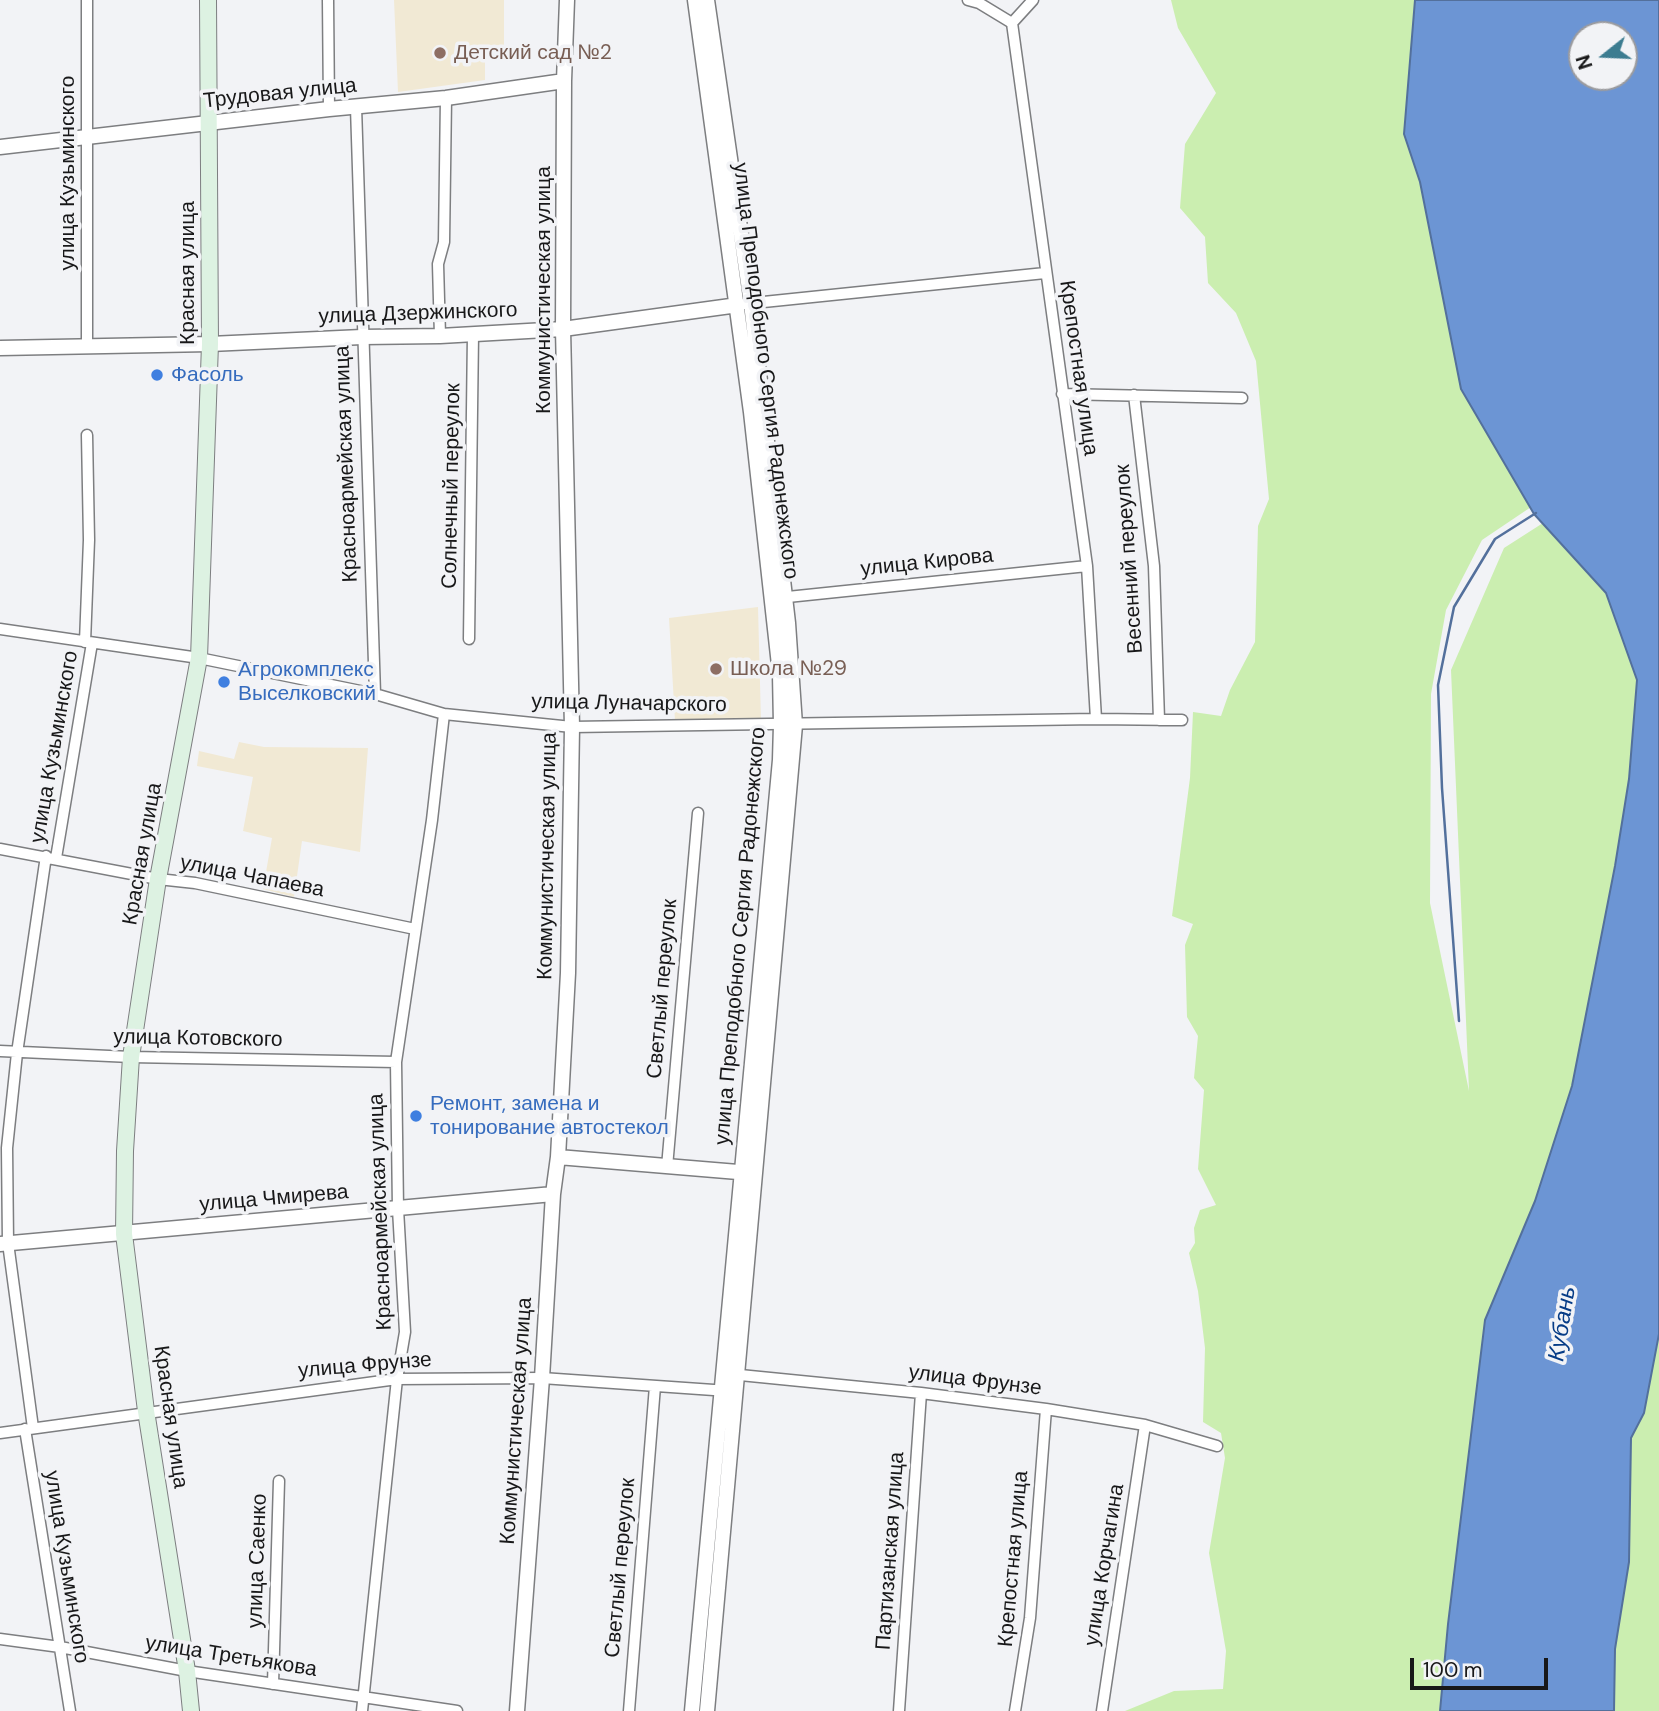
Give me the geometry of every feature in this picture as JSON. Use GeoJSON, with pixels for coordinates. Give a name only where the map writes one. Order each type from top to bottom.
{"type":"FeatureCollection","features":[{"type":"Feature","properties":{"kind":"main road","name":"Красная улица"},"geometry":{"type":"LineString","coordinates":[[191,1711],[146,1411],[124,1234],[125,1152],[131,1057],[158,879],[199,658],[210,344],[208,0]]}},
{"type":"Feature","properties":{"kind":"street","name":"улица Кузьминского"},"geometry":{"type":"LineString","coordinates":[[87,0],[87,345]]}},
{"type":"Feature","properties":{"kind":"street"},"geometry":{"type":"LineString","coordinates":[[328,0],[329,108]]}},
{"type":"Feature","properties":{"kind":"street","name":"Коммунистическая улица"},"geometry":{"type":"LineString","coordinates":[[517,1711],[542,1378],[552,1195],[558,1157],[568,973],[572,727],[563,329],[567,0]]}},
{"type":"Feature","properties":{"kind":"street","name":"улица Преподобного Сергия Радонежского"},"geometry":{"type":"LineString","coordinates":[[695,0],[744,304]]}},
{"type":"Feature","properties":{"kind":"street","name":"улица Преподобного Сергия Радонежского"},"geometry":{"type":"LineString","coordinates":[[707,0],[778,598],[780,674],[788,725],[780,760],[730,1374],[707,1711]]}},
{"type":"Feature","properties":{"kind":"street"},"geometry":{"type":"LineString","coordinates":[[968,0],[979,3],[1012,23],[1033,0]]}},
{"type":"Feature","properties":{"kind":"street","name":"Крепостная улица"},"geometry":{"type":"LineString","coordinates":[[1012,23],[1087,566],[1096,719]]}},
{"type":"Feature","properties":{"kind":"street","name":"Трудовая улица"},"geometry":{"type":"LineString","coordinates":[[0,147],[329,108],[446,98],[564,81]]}},
{"type":"Feature","properties":{"kind":"street"},"geometry":{"type":"LineString","coordinates":[[440,336],[438,264],[444,242],[446,98]]}},
{"type":"Feature","properties":{"kind":"street","name":"Красноармейская улица"},"geometry":{"type":"LineString","coordinates":[[356,107],[375,694]]}},
{"type":"Feature","properties":{"kind":"street","name":"улица Дзержинского"},"geometry":{"type":"LineString","coordinates":[[0,348],[210,344],[563,329],[744,304],[1045,273]]}},
{"type":"Feature","properties":{"kind":"street","name":"Солнечный переулок"},"geometry":{"type":"LineString","coordinates":[[469,639],[473,334]]}},
{"type":"Feature","properties":{"kind":"street"},"geometry":{"type":"LineString","coordinates":[[1062,394],[1242,398]]}},
{"type":"Feature","properties":{"kind":"street","name":"Весенний переулок"},"geometry":{"type":"LineString","coordinates":[[1134,395],[1154,566],[1158,720]]}},
{"type":"Feature","properties":{"kind":"street","name":"улица Кузьминского"},"geometry":{"type":"LineString","coordinates":[[70,1711],[4,1244],[7,1148],[17,1053],[88,642],[87,435]]}},
{"type":"Feature","properties":{"kind":"street","name":"улица Кирова"},"geometry":{"type":"LineString","coordinates":[[778,598],[1087,566]]}},
{"type":"Feature","properties":{"kind":"street","name":"улица Луначарского"},"geometry":{"type":"LineString","coordinates":[[0,629],[199,658],[375,694],[443,714],[572,727],[1182,720]]}},
{"type":"Feature","properties":{"kind":"street","name":"Красноармейская улица"},"geometry":{"type":"LineString","coordinates":[[362,1711],[397,1379],[405,1332],[398,1209],[396,1062],[432,820],[443,714]]}},
{"type":"Feature","properties":{"kind":"street","name":"Светлый переулок"},"geometry":{"type":"LineString","coordinates":[[667,1167],[698,813]]}},
{"type":"Feature","properties":{"kind":"street","name":"улица Чапаева"},"geometry":{"type":"LineString","coordinates":[[0,849],[158,879],[195,883],[415,929]]}},
{"type":"Feature","properties":{"kind":"street","name":"улица Котовского"},"geometry":{"type":"LineString","coordinates":[[0,1051],[131,1057],[396,1062]]}},
{"type":"Feature","properties":{"kind":"street"},"geometry":{"type":"LineString","coordinates":[[558,1157],[748,1173]]}},
{"type":"Feature","properties":{"kind":"street","name":"улица Чмирева"},"geometry":{"type":"LineString","coordinates":[[4,1244],[552,1195]]}},
{"type":"Feature","properties":{"kind":"street","name":"улица Фрунзе"},"geometry":{"type":"LineString","coordinates":[[730,1374],[921,1393],[1046,1409],[1145,1424],[1217,1446]]}},
{"type":"Feature","properties":{"kind":"street","name":"улица Фрунзе"},"geometry":{"type":"LineString","coordinates":[[0,1433],[146,1411],[397,1379],[542,1378],[729,1391]]}},
{"type":"Feature","properties":{"kind":"street","name":"Светлый переулок"},"geometry":{"type":"LineString","coordinates":[[629,1711],[655,1386]]}},
{"type":"Feature","properties":{"kind":"street","name":"улица Преподобного Сергия Радонежского"},"geometry":{"type":"LineString","coordinates":[[692,1711],[729,1391]]}},
{"type":"Feature","properties":{"kind":"street","name":"Партизанская улица"},"geometry":{"type":"LineString","coordinates":[[899,1711],[921,1393]]}},
{"type":"Feature","properties":{"kind":"street","name":"Крепостная улица"},"geometry":{"type":"LineString","coordinates":[[1015,1711],[1030,1618],[1046,1409]]}},
{"type":"Feature","properties":{"kind":"street","name":"улица Корчагина"},"geometry":{"type":"LineString","coordinates":[[1102,1711],[1145,1424]]}},
{"type":"Feature","properties":{"kind":"street","name":"улица Саенко"},"geometry":{"type":"LineString","coordinates":[[273,1684],[279,1481]]}},
{"type":"Feature","properties":{"kind":"street","name":"улица Третьякова"},"geometry":{"type":"LineString","coordinates":[[0,1639],[60,1647],[187,1671],[457,1711]]}},
{"type":"Feature","properties":{"kind":"shaded area","name":"Детский сад №2"},"geometry":{"type":"Polygon","coordinates":[[[394,0],[504,0],[504,45],[485,46],[485,80],[398,92],[394,0]]]}},
{"type":"Feature","properties":{"kind":"shaded area","name":"Школа №29"},"geometry":{"type":"Polygon","coordinates":[[[758,607],[761,721],[675,721],[669,618],[758,607]]]}},
{"type":"Feature","properties":{"kind":"shaded area"},"geometry":{"type":"Polygon","coordinates":[[[239,742],[264,747],[368,748],[360,852],[302,841],[294,897],[263,889],[272,838],[243,831],[253,777],[197,766],[199,751],[234,759],[239,742]]]}},
{"type":"Feature","properties":{"kind":"green space"},"geometry":{"type":"Polygon","coordinates":[[[1171,0],[1415,0],[1404,134],[1420,182],[1461,389],[1531,507],[1482,540],[1446,610],[1431,694],[1430,903],[1469,1091],[1451,670],[1504,548],[1543,523],[1606,593],[1637,680],[1629,779],[1615,866],[1572,1086],[1535,1201],[1485,1320],[1440,1711],[1125,1711],[1174,1691],[1223,1689],[1226,1651],[1209,1553],[1225,1458],[1221,1433],[1203,1422],[1205,1348],[1198,1291],[1189,1253],[1195,1243],[1194,1228],[1200,1210],[1216,1205],[1198,1169],[1204,1090],[1194,1078],[1198,1036],[1187,1017],[1185,945],[1193,924],[1172,916],[1190,778],[1193,712],[1221,716],[1230,690],[1255,642],[1258,526],[1269,499],[1256,361],[1236,313],[1208,283],[1205,237],[1180,208],[1185,144],[1216,93],[1178,28],[1171,0]]]}},
{"type":"Feature","properties":{"kind":"green space"},"geometry":{"type":"Polygon","coordinates":[[[1659,1334],[1659,1711],[1614,1711],[1615,1649],[1629,1562],[1631,1438],[1644,1413],[1659,1334]]]}},
{"type":"Feature","properties":{"kind":"water","name":"Кубань"},"geometry":{"type":"Polygon","coordinates":[[[1415,0],[1659,0],[1659,1334],[1644,1413],[1631,1438],[1629,1562],[1615,1649],[1614,1711],[1440,1711],[1485,1320],[1535,1201],[1572,1086],[1615,866],[1629,779],[1637,680],[1606,593],[1534,514],[1461,389],[1420,182],[1404,134],[1415,0]]]}},
{"type":"Feature","properties":{"kind":"waterway"},"geometry":{"type":"LineString","coordinates":[[1459,1021],[1442,788],[1438,685],[1454,607],[1495,539],[1536,513]]}},
{"type":"Feature","properties":{"kind":"place","name":"Детский сад №2"},"geometry":{"type":"Point","coordinates":[440,53]}},
{"type":"Feature","properties":{"kind":"place","name":"Фасоль"},"geometry":{"type":"Point","coordinates":[157,375]}},
{"type":"Feature","properties":{"kind":"place","name":"Школа №29"},"geometry":{"type":"Point","coordinates":[716,669]}},
{"type":"Feature","properties":{"kind":"place","name":"Агрокомплекс Выселковский"},"geometry":{"type":"Point","coordinates":[224,682]}},
{"type":"Feature","properties":{"kind":"place","name":"Ремонт, замена и тонирование автостекол"},"geometry":{"type":"Point","coordinates":[416,1116]}}]}
